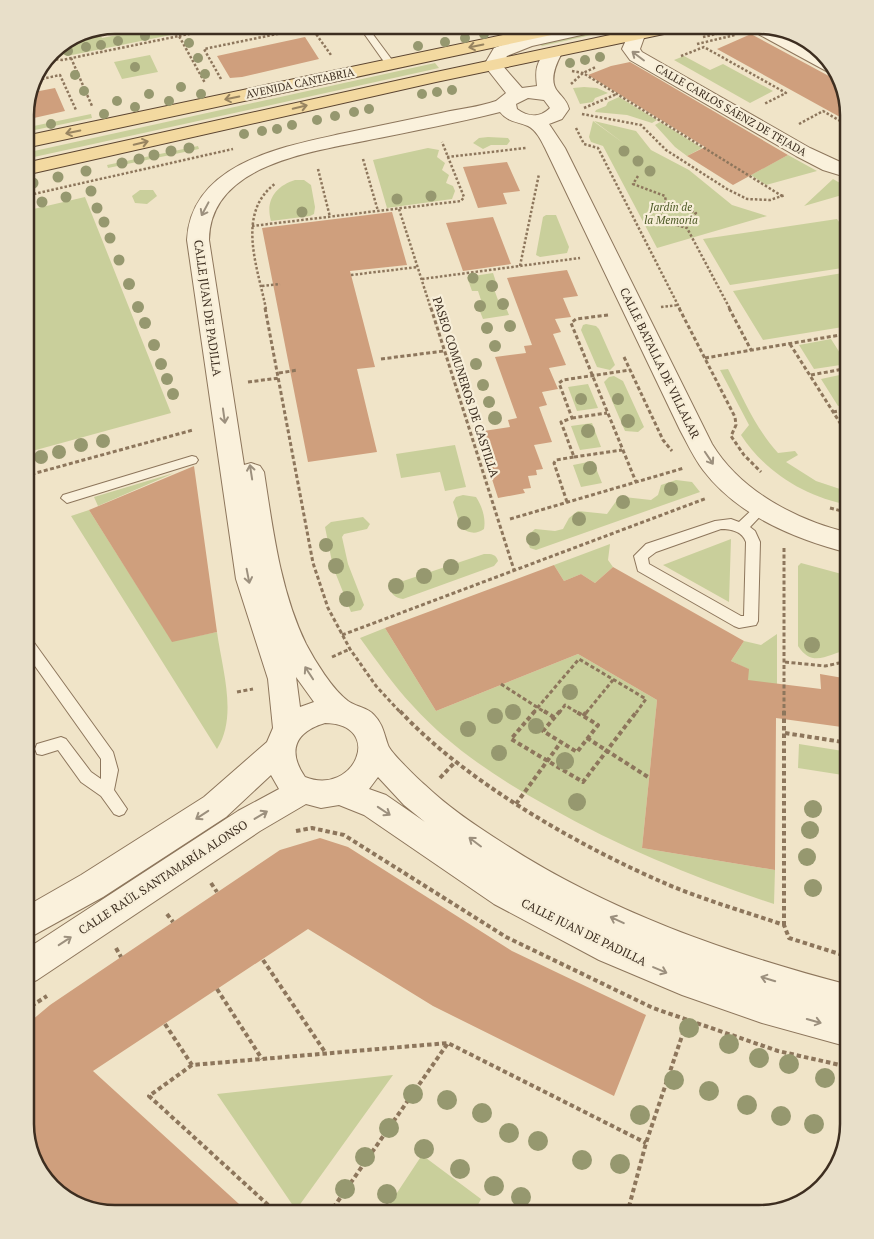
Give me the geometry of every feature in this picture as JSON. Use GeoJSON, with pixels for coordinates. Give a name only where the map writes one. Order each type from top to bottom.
{"type":"FeatureCollection","features":[{"type":"Feature","properties":{"kind":"main road","name":"AVENIDA CANTABRIA"},"geometry":{"type":"LineString","coordinates":[[34,140],[532,34]]}},
{"type":"Feature","properties":{"kind":"main road","name":"AVENIDA CANTABRIA"},"geometry":{"type":"LineString","coordinates":[[34,167],[641,34]]}},
{"type":"Feature","properties":{"kind":"street"},"geometry":{"type":"LineString","coordinates":[[493,65],[500,52],[510,47],[564,34]]}},
{"type":"Feature","properties":{"kind":"street","name":"CALLE CARLOS SÁENZ DE TEJADA"},"geometry":{"type":"LineString","coordinates":[[636,35],[630,49],[636,56],[803,152],[840,169]]}},
{"type":"Feature","properties":{"kind":"street"},"geometry":{"type":"LineString","coordinates":[[773,35],[818,59]]}},
{"type":"Feature","properties":{"kind":"street","name":"CALLE BATALLA DE VILLALAR"},"geometry":{"type":"LineString","coordinates":[[553,53],[544,69],[567,110],[560,129],[721,448],[742,470],[775,495],[817,517],[840,524]]}},
{"type":"Feature","properties":{"kind":"street","name":"CALLE BATALLA DE VILLALAR"},"geometry":{"type":"LineString","coordinates":[[493,65],[518,108],[544,130],[555,148],[702,448],[715,466],[758,512],[840,540]]}},
{"type":"Feature","properties":{"kind":"street"},"geometry":{"type":"LineString","coordinates":[[532,92],[567,110],[550,118],[518,108],[532,92]]}},
{"type":"Feature","properties":{"kind":"street","name":"CALLE JUAN DE PADILLA"},"geometry":{"type":"LineString","coordinates":[[339,711],[317,685],[295,651],[270,585],[214,242],[216,223],[224,206],[237,190],[260,174],[285,163],[324,152],[455,124],[518,108]]}},
{"type":"Feature","properties":{"kind":"street","name":"CALLE JUAN DE PADILLA"},"geometry":{"type":"LineString","coordinates":[[284,739],[282,679],[257,609],[247,570],[198,240],[202,214],[211,200],[233,179],[255,164],[271,158],[488,109],[518,108]]}},
{"type":"Feature","properties":{"kind":"street"},"geometry":{"type":"LineString","coordinates":[[34,920],[92,886],[215,806],[284,739],[295,722],[312,713],[339,711],[352,715],[370,732],[374,752],[371,765],[363,776],[339,792],[318,794],[294,786],[286,777],[281,768],[284,739]]}},
{"type":"Feature","properties":{"kind":"street","name":"CALLE JUAN DE PADILLA"},"geometry":{"type":"LineString","coordinates":[[374,752],[420,800],[482,847],[578,902],[658,940],[709,959],[794,987],[840,1000]]}},
{"type":"Feature","properties":{"kind":"street","name":"CALLE RAÚL SANTAMARÍA ALONSO"},"geometry":{"type":"LineString","coordinates":[[34,962],[249,821],[304,790]]}},
{"type":"Feature","properties":{"kind":"street","name":"CALLE JUAN DE PADILLA"},"geometry":{"type":"LineString","coordinates":[[339,792],[375,805],[458,863],[506,893],[611,949],[682,979],[762,1006],[840,1028]]}},
{"type":"Feature","properties":{"kind":"lane"},"geometry":{"type":"LineString","coordinates":[[368,34],[390,64]]}},
{"type":"Feature","properties":{"kind":"lane"},"geometry":{"type":"LineString","coordinates":[[66,498],[192,460]]}},
{"type":"Feature","properties":{"kind":"lane"},"geometry":{"type":"LineString","coordinates":[[741,528],[758,512]]}},
{"type":"Feature","properties":{"kind":"lane"},"geometry":{"type":"LineString","coordinates":[[720,524],[731,524],[741,528],[750,534],[753,542],[751,621],[739,622],[643,567],[641,556],[651,548],[720,524]]}},
{"type":"Feature","properties":{"kind":"lane"},"geometry":{"type":"LineString","coordinates":[[34,654],[108,757],[110,770],[106,791]]}},
{"type":"Feature","properties":{"kind":"lane"},"geometry":{"type":"LineString","coordinates":[[42,749],[52,744],[60,743],[86,777],[106,791],[119,809]]}},
{"type":"Feature","properties":{"kind":"path"},"geometry":{"type":"LineString","coordinates":[[55,59],[62,60],[189,34]]}},
{"type":"Feature","properties":{"kind":"path"},"geometry":{"type":"LineString","coordinates":[[223,83],[204,49],[277,34]]}},
{"type":"Feature","properties":{"kind":"path"},"geometry":{"type":"LineString","coordinates":[[316,34],[334,60]]}},
{"type":"Feature","properties":{"kind":"path"},"geometry":{"type":"LineString","coordinates":[[179,36],[207,87]]}},
{"type":"Feature","properties":{"kind":"path"},"geometry":{"type":"LineString","coordinates":[[681,56],[704,47],[786,93],[759,107]]}},
{"type":"Feature","properties":{"kind":"path"},"geometry":{"type":"LineString","coordinates":[[71,58],[93,110]]}},
{"type":"Feature","properties":{"kind":"path"},"geometry":{"type":"LineString","coordinates":[[567,110],[641,125],[648,129],[667,152],[696,167],[740,199],[767,202],[783,196],[583,73]]}},
{"type":"Feature","properties":{"kind":"path"},"geometry":{"type":"LineString","coordinates":[[43,79],[60,75],[77,114]]}},
{"type":"Feature","properties":{"kind":"path"},"geometry":{"type":"LineString","coordinates":[[567,110],[595,106],[617,94]]}},
{"type":"Feature","properties":{"kind":"path"},"geometry":{"type":"LineString","coordinates":[[567,110],[584,144],[598,148],[704,358],[736,417],[736,426],[731,436],[744,455],[763,474]]}},
{"type":"Feature","properties":{"kind":"path"},"geometry":{"type":"LineString","coordinates":[[806,130],[798,125],[823,111],[840,121]]}},
{"type":"Feature","properties":{"kind":"path"},"geometry":{"type":"LineString","coordinates":[[434,144],[450,141]]}},
{"type":"Feature","properties":{"kind":"path"},"geometry":{"type":"LineString","coordinates":[[252,226],[378,212],[463,200],[442,142]]}},
{"type":"Feature","properties":{"kind":"path"},"geometry":{"type":"LineString","coordinates":[[447,157],[532,147]]}},
{"type":"Feature","properties":{"kind":"path"},"geometry":{"type":"LineString","coordinates":[[355,161],[372,157]]}},
{"type":"Feature","properties":{"kind":"path"},"geometry":{"type":"LineString","coordinates":[[363,159],[378,212]]}},
{"type":"Feature","properties":{"kind":"path"},"geometry":{"type":"LineString","coordinates":[[312,170],[326,167]]}},
{"type":"Feature","properties":{"kind":"path"},"geometry":{"type":"LineString","coordinates":[[520,266],[540,167]]}},
{"type":"Feature","properties":{"kind":"path"},"geometry":{"type":"LineString","coordinates":[[318,169],[330,217]]}},
{"type":"Feature","properties":{"kind":"path"},"geometry":{"type":"LineString","coordinates":[[543,172],[545,176]]}},
{"type":"Feature","properties":{"kind":"path"},"geometry":{"type":"LineString","coordinates":[[638,176],[633,184],[637,187],[658,191],[666,196],[666,202],[660,217],[662,221],[687,228],[751,350]]}},
{"type":"Feature","properties":{"kind":"path"},"geometry":{"type":"LineString","coordinates":[[283,180],[274,184],[260,198],[252,218],[262,286],[316,576],[342,635],[374,683],[396,709],[432,744],[516,804],[624,864],[686,892],[784,925]]}},
{"type":"Feature","properties":{"kind":"path"},"geometry":{"type":"LineString","coordinates":[[666,202],[683,205],[691,209],[696,213],[690,218]]}},
{"type":"Feature","properties":{"kind":"path","name":"PASEO COMUNEROS DE CASTILLA"},"geometry":{"type":"LineString","coordinates":[[399,209],[514,570]]}},
{"type":"Feature","properties":{"kind":"path"},"geometry":{"type":"LineString","coordinates":[[578,253],[583,266]]}},
{"type":"Feature","properties":{"kind":"path"},"geometry":{"type":"LineString","coordinates":[[422,279],[580,258]]}},
{"type":"Feature","properties":{"kind":"path"},"geometry":{"type":"LineString","coordinates":[[352,275],[418,267]]}},
{"type":"Feature","properties":{"kind":"path"},"geometry":{"type":"LineString","coordinates":[[262,286],[280,284]]}},
{"type":"Feature","properties":{"kind":"path"},"geometry":{"type":"LineString","coordinates":[[602,307],[609,323]]}},
{"type":"Feature","properties":{"kind":"path"},"geometry":{"type":"LineString","coordinates":[[606,315],[576,319],[570,323],[636,482]]}},
{"type":"Feature","properties":{"kind":"path"},"geometry":{"type":"LineString","coordinates":[[704,358],[840,335]]}},
{"type":"Feature","properties":{"kind":"path"},"geometry":{"type":"LineString","coordinates":[[790,344],[840,423]]}},
{"type":"Feature","properties":{"kind":"path"},"geometry":{"type":"LineString","coordinates":[[381,359],[444,350]]}},
{"type":"Feature","properties":{"kind":"path"},"geometry":{"type":"LineString","coordinates":[[624,355],[663,440],[674,452]]}},
{"type":"Feature","properties":{"kind":"path"},"geometry":{"type":"LineString","coordinates":[[279,373],[298,370]]}},
{"type":"Feature","properties":{"kind":"path"},"geometry":{"type":"LineString","coordinates":[[572,418],[559,383],[563,380],[630,370]]}},
{"type":"Feature","properties":{"kind":"path"},"geometry":{"type":"LineString","coordinates":[[811,376],[840,370]]}},
{"type":"Feature","properties":{"kind":"path"},"geometry":{"type":"LineString","coordinates":[[833,412],[840,411]]}},
{"type":"Feature","properties":{"kind":"path"},"geometry":{"type":"LineString","coordinates":[[574,457],[561,422],[572,418],[607,413]]}},
{"type":"Feature","properties":{"kind":"path"},"geometry":{"type":"LineString","coordinates":[[34,474],[193,430]]}},
{"type":"Feature","properties":{"kind":"path"},"geometry":{"type":"LineString","coordinates":[[567,502],[554,461],[622,450]]}},
{"type":"Feature","properties":{"kind":"path"},"geometry":{"type":"LineString","coordinates":[[510,519],[686,468]]}},
{"type":"Feature","properties":{"kind":"path"},"geometry":{"type":"LineString","coordinates":[[342,635],[712,496]]}},
{"type":"Feature","properties":{"kind":"path"},"geometry":{"type":"LineString","coordinates":[[825,506],[840,510]]}},
{"type":"Feature","properties":{"kind":"path"},"geometry":{"type":"LineString","coordinates":[[758,512],[784,534],[784,925],[789,938],[799,943],[840,954]]}},
{"type":"Feature","properties":{"kind":"path"},"geometry":{"type":"LineString","coordinates":[[579,659],[646,699],[583,782],[512,739],[538,708],[579,659]]}},
{"type":"Feature","properties":{"kind":"path"},"geometry":{"type":"LineString","coordinates":[[785,662],[820,667],[840,664]]}},
{"type":"Feature","properties":{"kind":"path"},"geometry":{"type":"LineString","coordinates":[[583,716],[613,680]]}},
{"type":"Feature","properties":{"kind":"path"},"geometry":{"type":"LineString","coordinates":[[501,684],[555,718]]}},
{"type":"Feature","properties":{"kind":"path"},"geometry":{"type":"LineString","coordinates":[[565,705],[598,725],[577,752],[543,731],[555,718],[565,705]]}},
{"type":"Feature","properties":{"kind":"path"},"geometry":{"type":"LineString","coordinates":[[785,733],[840,742]]}},
{"type":"Feature","properties":{"kind":"path"},"geometry":{"type":"LineString","coordinates":[[587,738],[648,777]]}},
{"type":"Feature","properties":{"kind":"path"},"geometry":{"type":"LineString","coordinates":[[516,804],[561,742]]}},
{"type":"Feature","properties":{"kind":"path"},"geometry":{"type":"LineString","coordinates":[[293,833],[312,828],[344,835],[506,937],[653,1008],[778,1051],[840,1065]]}},
{"type":"Feature","properties":{"kind":"path"},"geometry":{"type":"LineString","coordinates":[[203,888],[218,878]]}},
{"type":"Feature","properties":{"kind":"path"},"geometry":{"type":"LineString","coordinates":[[210,882],[217,892]]}},
{"type":"Feature","properties":{"kind":"path"},"geometry":{"type":"LineString","coordinates":[[159,918],[173,908]]}},
{"type":"Feature","properties":{"kind":"path"},"geometry":{"type":"LineString","coordinates":[[166,913],[172,922]]}},
{"type":"Feature","properties":{"kind":"path"},"geometry":{"type":"LineString","coordinates":[[108,953],[123,943]]}},
{"type":"Feature","properties":{"kind":"path"},"geometry":{"type":"LineString","coordinates":[[116,948],[121,956]]}},
{"type":"Feature","properties":{"kind":"path"},"geometry":{"type":"LineString","coordinates":[[263,960],[325,1052]]}},
{"type":"Feature","properties":{"kind":"path"},"geometry":{"type":"LineString","coordinates":[[34,1004],[55,990]]}},
{"type":"Feature","properties":{"kind":"path"},"geometry":{"type":"LineString","coordinates":[[217,990],[262,1059]]}},
{"type":"Feature","properties":{"kind":"path"},"geometry":{"type":"LineString","coordinates":[[630,1205],[646,1143],[687,1021]]}},
{"type":"Feature","properties":{"kind":"path"},"geometry":{"type":"LineString","coordinates":[[165,1024],[192,1065]]}},
{"type":"Feature","properties":{"kind":"path"},"geometry":{"type":"LineString","coordinates":[[268,1205],[149,1096],[192,1065],[325,1052],[448,1043],[646,1143]]}},
{"type":"Feature","properties":{"kind":"path"},"geometry":{"type":"LineString","coordinates":[[335,1205],[448,1043]]}},
{"type":"Feature","properties":{"kind":"green space"},"geometry":{"type":"Polygon","coordinates":[[[122,34],[175,34],[67,56],[62,53],[84,40],[99,35],[102,38],[122,34]]]}},
{"type":"Feature","properties":{"kind":"green space"},"geometry":{"type":"Polygon","coordinates":[[[581,34],[596,34],[542,46],[539,44],[581,34]]]}},
{"type":"Feature","properties":{"kind":"green space"},"geometry":{"type":"Polygon","coordinates":[[[150,55],[158,72],[122,79],[114,62],[150,55]]]}},
{"type":"Feature","properties":{"kind":"green space"},"geometry":{"type":"Polygon","coordinates":[[[684,56],[710,70],[723,64],[773,91],[750,103],[674,60],[684,56]]]}},
{"type":"Feature","properties":{"kind":"green space"},"geometry":{"type":"Polygon","coordinates":[[[435,63],[439,68],[34,157],[34,151],[435,63]]]}},
{"type":"Feature","properties":{"kind":"green space"},"geometry":{"type":"Polygon","coordinates":[[[573,88],[597,88],[608,93],[595,98],[593,102],[580,104],[573,88]]]}},
{"type":"Feature","properties":{"kind":"green space"},"geometry":{"type":"Polygon","coordinates":[[[619,97],[657,120],[652,123],[627,115],[595,112],[606,106],[608,102],[619,97]]]}},
{"type":"Feature","properties":{"kind":"green space"},"geometry":{"type":"Polygon","coordinates":[[[91,114],[92,118],[34,130],[34,126],[91,114]]]}},
{"type":"Feature","properties":{"kind":"green space","name":"Jardín de la Memoria"},"geometry":{"type":"Polygon","coordinates":[[[593,121],[626,145],[594,121],[636,131],[651,150],[689,170],[732,205],[767,216],[657,248],[603,146],[591,142],[589,137],[593,121]]]}},
{"type":"Feature","properties":{"kind":"green space"},"geometry":{"type":"Polygon","coordinates":[[[660,122],[702,148],[687,156],[675,147],[655,125],[660,122]]]}},
{"type":"Feature","properties":{"kind":"green space"},"geometry":{"type":"Polygon","coordinates":[[[479,138],[508,138],[510,141],[507,145],[491,145],[483,149],[473,143],[479,138]]]}},
{"type":"Feature","properties":{"kind":"green space"},"geometry":{"type":"Polygon","coordinates":[[[198,146],[199,149],[108,168],[107,165],[198,146]]]}},
{"type":"Feature","properties":{"kind":"green space"},"geometry":{"type":"Polygon","coordinates":[[[428,148],[439,150],[437,157],[445,163],[442,170],[449,175],[446,183],[453,186],[455,191],[452,199],[387,208],[373,160],[428,148]]]}},
{"type":"Feature","properties":{"kind":"green space"},"geometry":{"type":"Polygon","coordinates":[[[788,155],[817,171],[766,185],[751,175],[788,155]]]}},
{"type":"Feature","properties":{"kind":"green space"},"geometry":{"type":"Polygon","coordinates":[[[833,179],[840,183],[840,196],[804,206],[833,179]]]}},
{"type":"Feature","properties":{"kind":"green space"},"geometry":{"type":"Polygon","coordinates":[[[295,180],[304,180],[311,185],[315,207],[314,214],[271,221],[271,200],[277,190],[295,180]]]}},
{"type":"Feature","properties":{"kind":"green space"},"geometry":{"type":"Polygon","coordinates":[[[140,190],[153,190],[157,196],[147,204],[135,203],[132,196],[140,190]]]}},
{"type":"Feature","properties":{"kind":"green space"},"geometry":{"type":"Polygon","coordinates":[[[85,197],[171,413],[34,451],[34,209],[85,197]]]}},
{"type":"Feature","properties":{"kind":"green space"},"geometry":{"type":"Polygon","coordinates":[[[546,215],[556,215],[569,247],[567,253],[540,257],[536,255],[543,217],[546,215]]]}},
{"type":"Feature","properties":{"kind":"green space"},"geometry":{"type":"Polygon","coordinates":[[[837,219],[840,223],[840,268],[730,285],[703,239],[837,219]]]}},
{"type":"Feature","properties":{"kind":"green space"},"geometry":{"type":"Polygon","coordinates":[[[493,273],[498,288],[494,289],[498,300],[503,300],[509,315],[483,319],[477,304],[482,303],[478,291],[472,291],[467,277],[493,273]]]}},
{"type":"Feature","properties":{"kind":"green space"},"geometry":{"type":"Polygon","coordinates":[[[840,273],[840,327],[763,340],[733,291],[840,273]]]}},
{"type":"Feature","properties":{"kind":"green space"},"geometry":{"type":"Polygon","coordinates":[[[583,325],[596,326],[599,329],[615,365],[610,370],[597,367],[581,330],[583,325]]]}},
{"type":"Feature","properties":{"kind":"green space"},"geometry":{"type":"Polygon","coordinates":[[[831,339],[840,353],[840,365],[814,369],[799,345],[831,339]]]}},
{"type":"Feature","properties":{"kind":"green space"},"geometry":{"type":"Polygon","coordinates":[[[728,369],[750,413],[778,453],[795,451],[798,455],[786,462],[816,481],[840,489],[840,503],[817,496],[788,481],[774,471],[751,448],[741,435],[749,425],[720,370],[728,369]]]}},
{"type":"Feature","properties":{"kind":"green space"},"geometry":{"type":"Polygon","coordinates":[[[840,375],[840,406],[838,406],[821,379],[840,375]]]}},
{"type":"Feature","properties":{"kind":"green space"},"geometry":{"type":"Polygon","coordinates":[[[614,376],[623,381],[644,427],[638,432],[625,431],[604,382],[609,377],[614,376]]]}},
{"type":"Feature","properties":{"kind":"green space"},"geometry":{"type":"Polygon","coordinates":[[[588,384],[598,408],[577,411],[568,387],[588,384]]]}},
{"type":"Feature","properties":{"kind":"green space"},"geometry":{"type":"Polygon","coordinates":[[[592,423],[601,447],[580,450],[571,426],[592,423]]]}},
{"type":"Feature","properties":{"kind":"green space"},"geometry":{"type":"Polygon","coordinates":[[[455,445],[466,487],[445,491],[440,472],[401,478],[396,454],[455,445]]]}},
{"type":"Feature","properties":{"kind":"green space"},"geometry":{"type":"Polygon","coordinates":[[[593,461],[602,483],[581,487],[573,465],[593,461]]]}},
{"type":"Feature","properties":{"kind":"green space"},"geometry":{"type":"Polygon","coordinates":[[[174,473],[98,506],[94,497],[174,473]]]}},
{"type":"Feature","properties":{"kind":"green space"},"geometry":{"type":"Polygon","coordinates":[[[676,480],[692,482],[700,492],[536,550],[530,548],[526,537],[535,529],[555,531],[563,529],[569,518],[578,511],[607,514],[617,500],[624,497],[651,500],[658,495],[661,485],[676,480]]]}},
{"type":"Feature","properties":{"kind":"green space"},"geometry":{"type":"Polygon","coordinates":[[[463,495],[476,497],[480,504],[484,521],[484,529],[481,531],[472,533],[461,528],[453,502],[456,497],[463,495]]]}},
{"type":"Feature","properties":{"kind":"green space"},"geometry":{"type":"Polygon","coordinates":[[[89,510],[172,641],[217,632],[228,707],[227,722],[217,749],[71,516],[89,510]]]}},
{"type":"Feature","properties":{"kind":"green space"},"geometry":{"type":"Polygon","coordinates":[[[363,517],[370,524],[367,529],[344,534],[342,537],[348,564],[364,605],[361,610],[351,612],[333,567],[325,527],[331,522],[363,517]]]}},
{"type":"Feature","properties":{"kind":"green space"},"geometry":{"type":"Polygon","coordinates":[[[731,539],[729,602],[663,565],[731,539]]]}},
{"type":"Feature","properties":{"kind":"green space"},"geometry":{"type":"Polygon","coordinates":[[[610,544],[608,560],[613,567],[595,583],[581,574],[564,581],[554,565],[610,544]]]}},
{"type":"Feature","properties":{"kind":"green space"},"geometry":{"type":"Polygon","coordinates":[[[484,554],[493,555],[498,561],[494,566],[403,599],[395,596],[391,591],[391,585],[484,554]]]}},
{"type":"Feature","properties":{"kind":"green space"},"geometry":{"type":"Polygon","coordinates":[[[801,563],[840,574],[840,652],[822,658],[816,658],[804,653],[798,646],[798,566],[801,563]]]}},
{"type":"Feature","properties":{"kind":"green space"},"geometry":{"type":"Polygon","coordinates":[[[385,628],[436,711],[578,654],[657,700],[642,848],[775,870],[774,904],[687,873],[603,836],[530,796],[477,762],[428,722],[392,681],[360,638],[385,628]]]}},
{"type":"Feature","properties":{"kind":"green space"},"geometry":{"type":"Polygon","coordinates":[[[777,634],[777,689],[747,682],[748,669],[731,661],[744,641],[761,645],[777,634]]]}},
{"type":"Feature","properties":{"kind":"green space"},"geometry":{"type":"Polygon","coordinates":[[[799,744],[840,751],[840,775],[798,768],[799,744]]]}},
{"type":"Feature","properties":{"kind":"green space"},"geometry":{"type":"Polygon","coordinates":[[[393,1075],[300,1205],[293,1205],[217,1094],[393,1075]]]}},
{"type":"Feature","properties":{"kind":"green space"},"geometry":{"type":"Polygon","coordinates":[[[422,1155],[481,1199],[478,1205],[389,1205],[422,1155]]]}},
{"type":"Feature","properties":{"kind":"building"},"geometry":{"type":"Polygon","coordinates":[[[751,34],[830,77],[838,94],[840,117],[717,49],[751,34]]]}},
{"type":"Feature","properties":{"kind":"building"},"geometry":{"type":"Polygon","coordinates":[[[305,37],[319,59],[242,77],[230,78],[217,56],[305,37]]]}},
{"type":"Feature","properties":{"kind":"building"},"geometry":{"type":"Polygon","coordinates":[[[630,62],[788,155],[733,185],[687,156],[705,147],[588,75],[611,66],[630,62]]]}},
{"type":"Feature","properties":{"kind":"building"},"geometry":{"type":"Polygon","coordinates":[[[55,88],[65,111],[34,118],[37,91],[55,88]]]}},
{"type":"Feature","properties":{"kind":"building"},"geometry":{"type":"Polygon","coordinates":[[[507,162],[520,191],[503,193],[507,204],[478,208],[463,167],[507,162]]]}},
{"type":"Feature","properties":{"kind":"building"},"geometry":{"type":"Polygon","coordinates":[[[392,212],[407,265],[350,271],[375,367],[357,369],[377,452],[308,462],[262,228],[392,212]]]}},
{"type":"Feature","properties":{"kind":"building"},"geometry":{"type":"Polygon","coordinates":[[[493,217],[511,264],[463,271],[446,223],[493,217]]]}},
{"type":"Feature","properties":{"kind":"building"},"geometry":{"type":"Polygon","coordinates":[[[567,270],[578,296],[563,298],[571,317],[555,319],[561,332],[553,334],[566,365],[549,368],[558,389],[542,392],[547,405],[539,407],[552,442],[534,445],[543,469],[536,470],[537,475],[528,476],[531,488],[523,489],[525,493],[498,498],[477,432],[510,427],[508,420],[517,418],[495,357],[526,353],[524,346],[532,345],[507,278],[567,270]]]}},
{"type":"Feature","properties":{"kind":"building"},"geometry":{"type":"Polygon","coordinates":[[[194,466],[217,632],[172,642],[89,510],[194,466]]]}},
{"type":"Feature","properties":{"kind":"building"},"geometry":{"type":"Polygon","coordinates":[[[554,565],[564,581],[581,574],[595,583],[613,567],[744,641],[731,661],[749,669],[748,680],[821,689],[820,674],[840,677],[840,727],[776,718],[775,870],[642,848],[657,700],[578,654],[436,711],[385,628],[554,565]]]}},
{"type":"Feature","properties":{"kind":"building"},"geometry":{"type":"Polygon","coordinates":[[[320,838],[348,847],[512,951],[646,1015],[614,1096],[433,1006],[308,929],[93,1071],[240,1205],[109,1205],[94,1203],[66,1190],[50,1174],[40,1155],[34,1135],[34,1018],[50,1005],[280,850],[320,838]]]}}]}
